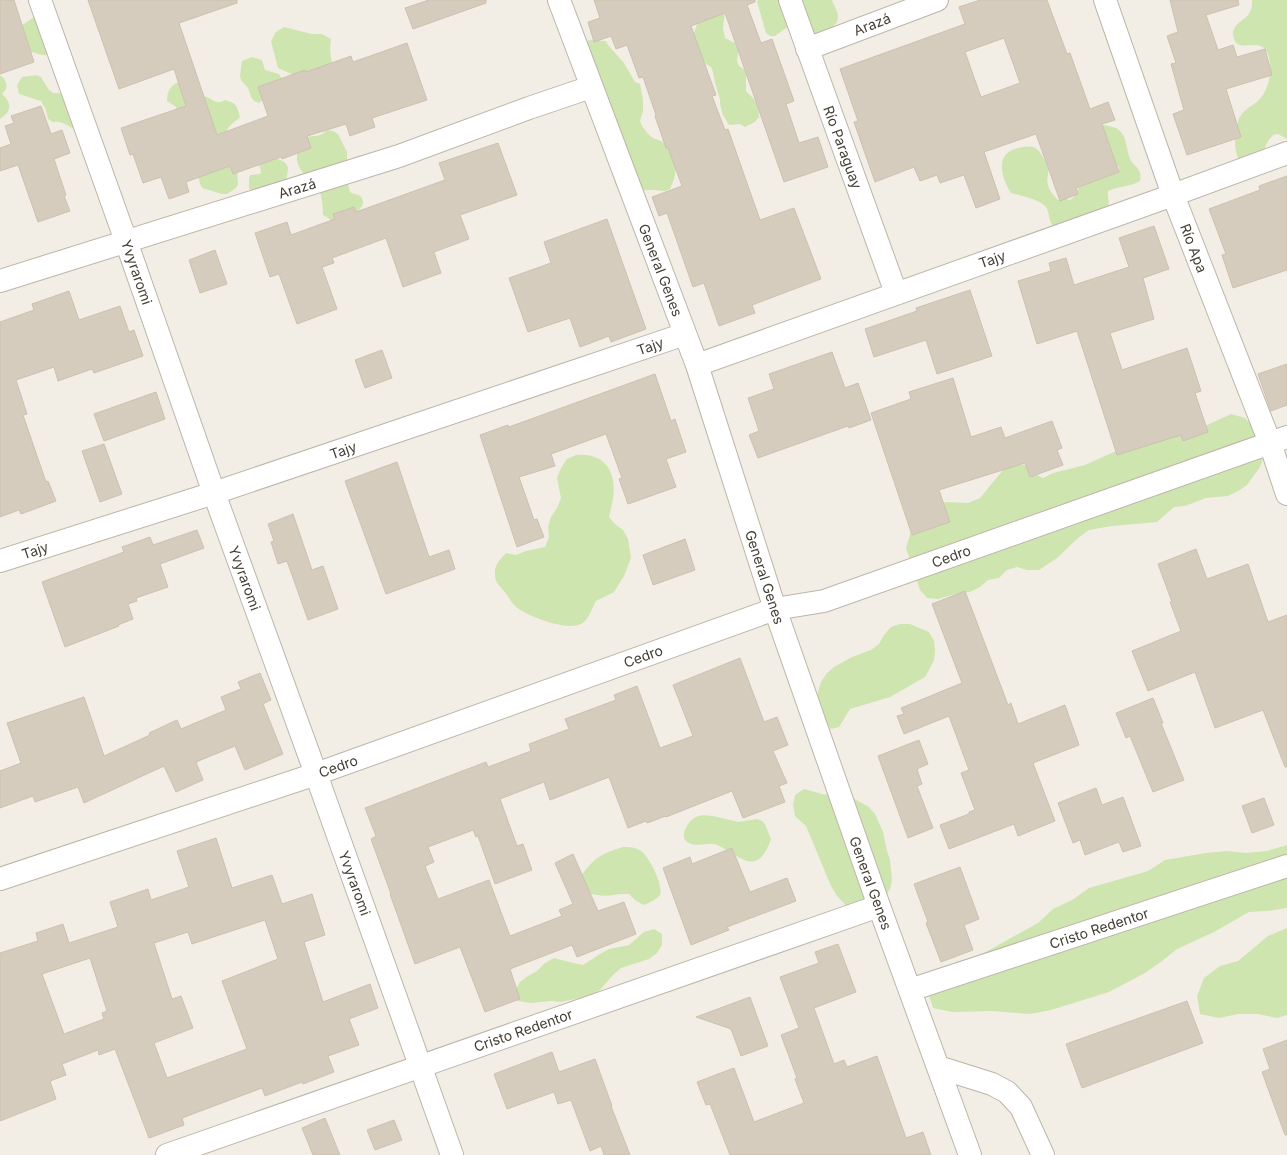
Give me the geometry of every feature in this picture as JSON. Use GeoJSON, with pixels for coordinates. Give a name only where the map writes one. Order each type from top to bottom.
{"type":"FeatureCollection","features":[{"type":"Feature","properties":{"kind":"street","name":"Yvyraromi"},"geometry":{"type":"LineString","coordinates":[[40,0],[214,493],[452,1155]]}},
{"type":"Feature","properties":{"kind":"street","name":"General Genes"},"geometry":{"type":"LineString","coordinates":[[559,0],[697,365],[775,609],[879,906],[970,1155]]}},
{"type":"Feature","properties":{"kind":"street","name":"Río Paraguay"},"geometry":{"type":"LineString","coordinates":[[790,0],[896,293]]}},
{"type":"Feature","properties":{"kind":"street","name":"Arazá"},"geometry":{"type":"LineString","coordinates":[[807,49],[937,0]]}},
{"type":"Feature","properties":{"kind":"street","name":"Río Apa"},"geometry":{"type":"LineString","coordinates":[[1104,0],[1173,195],[1278,440],[1287,494]]}},
{"type":"Feature","properties":{"kind":"street","name":"Arazá"},"geometry":{"type":"LineString","coordinates":[[0,281],[399,156],[529,108],[591,87]]}},
{"type":"Feature","properties":{"kind":"street","name":"Tajy"},"geometry":{"type":"LineString","coordinates":[[697,365],[1287,153]]}},
{"type":"Feature","properties":{"kind":"street","name":"Tajy"},"geometry":{"type":"LineString","coordinates":[[0,561],[214,493],[685,334]]}},
{"type":"Feature","properties":{"kind":"street","name":"Cedro"},"geometry":{"type":"LineString","coordinates":[[0,879],[316,774],[775,609],[824,601],[1278,440]]}},
{"type":"Feature","properties":{"kind":"street","name":"Cristo Redentor"},"geometry":{"type":"LineString","coordinates":[[910,990],[1287,866]]}},
{"type":"Feature","properties":{"kind":"street","name":"Cristo Redentor"},"geometry":{"type":"LineString","coordinates":[[167,1155],[879,906]]}},
{"type":"Feature","properties":{"kind":"street"},"geometry":{"type":"LineString","coordinates":[[938,1067],[992,1084],[1006,1092],[1021,1107],[1043,1155]]}},
{"type":"Feature","properties":{"kind":"green space"},"geometry":{"type":"Polygon","coordinates":[[[758,0],[832,0],[838,17],[837,21],[832,27],[816,36],[789,26],[775,36],[770,36],[766,33],[757,2],[758,0]]]}},
{"type":"Feature","properties":{"kind":"green space"},"geometry":{"type":"Polygon","coordinates":[[[1252,0],[1287,0],[1287,139],[1278,134],[1273,135],[1266,146],[1263,158],[1239,161],[1235,144],[1238,120],[1248,108],[1258,101],[1263,95],[1268,84],[1270,71],[1269,58],[1266,51],[1262,47],[1257,45],[1241,45],[1234,39],[1234,30],[1250,12],[1252,8],[1252,0]]]}},
{"type":"Feature","properties":{"kind":"green space"},"geometry":{"type":"Polygon","coordinates":[[[725,11],[723,28],[725,38],[735,43],[738,51],[737,61],[739,66],[744,69],[746,74],[746,91],[755,100],[758,106],[759,118],[755,122],[745,127],[740,124],[729,125],[723,115],[713,72],[711,67],[706,64],[700,56],[693,36],[700,15],[725,11]]]}},
{"type":"Feature","properties":{"kind":"green space"},"geometry":{"type":"Polygon","coordinates":[[[39,16],[52,55],[42,55],[32,52],[27,54],[18,28],[34,17],[39,16]]]}},
{"type":"Feature","properties":{"kind":"green space"},"geometry":{"type":"Polygon","coordinates":[[[284,27],[312,34],[322,34],[331,39],[330,50],[333,71],[296,76],[278,68],[271,41],[276,32],[284,27]]]}},
{"type":"Feature","properties":{"kind":"green space"},"geometry":{"type":"Polygon","coordinates":[[[590,40],[606,41],[624,63],[635,82],[640,84],[643,100],[643,111],[640,121],[642,126],[653,138],[663,142],[674,154],[677,163],[674,179],[670,189],[665,191],[623,191],[615,184],[585,42],[590,40]]]}},
{"type":"Feature","properties":{"kind":"green space"},"geometry":{"type":"Polygon","coordinates":[[[252,57],[262,60],[265,70],[279,74],[284,83],[259,103],[254,101],[251,97],[248,88],[241,80],[240,76],[242,61],[252,57]]]}},
{"type":"Feature","properties":{"kind":"green space"},"geometry":{"type":"Polygon","coordinates":[[[0,75],[6,83],[6,89],[2,94],[8,101],[9,107],[0,119],[0,75]]]}},
{"type":"Feature","properties":{"kind":"green space"},"geometry":{"type":"Polygon","coordinates":[[[37,75],[41,77],[49,90],[53,93],[83,93],[87,95],[89,109],[76,129],[48,119],[46,110],[41,101],[19,94],[17,85],[22,77],[37,75]]]}},
{"type":"Feature","properties":{"kind":"green space"},"geometry":{"type":"Polygon","coordinates":[[[179,82],[198,95],[207,97],[216,102],[225,100],[237,107],[240,117],[230,125],[227,132],[227,142],[177,112],[176,107],[167,101],[170,89],[173,85],[179,82]]]}},
{"type":"Feature","properties":{"kind":"green space"},"geometry":{"type":"Polygon","coordinates":[[[1104,125],[1116,128],[1122,133],[1130,160],[1139,170],[1141,176],[1140,181],[1136,183],[1108,191],[1108,207],[1054,227],[1046,207],[1043,204],[1030,198],[1011,193],[1003,174],[1002,161],[1005,155],[1010,151],[1020,148],[1033,147],[1041,153],[1048,170],[1047,181],[1049,187],[1058,200],[1070,200],[1074,197],[1079,187],[1119,172],[1119,167],[1114,164],[1100,128],[1104,125]]]}},
{"type":"Feature","properties":{"kind":"green space"},"geometry":{"type":"Polygon","coordinates":[[[327,130],[338,134],[347,152],[347,161],[351,173],[348,184],[350,192],[359,195],[363,199],[363,204],[355,214],[343,220],[336,221],[323,215],[322,199],[319,190],[301,171],[297,161],[297,150],[301,142],[308,137],[320,135],[327,130]]]}},
{"type":"Feature","properties":{"kind":"green space"},"geometry":{"type":"Polygon","coordinates":[[[213,156],[237,168],[238,184],[236,188],[227,194],[202,188],[200,184],[197,169],[213,156]]]}},
{"type":"Feature","properties":{"kind":"green space"},"geometry":{"type":"Polygon","coordinates":[[[275,158],[284,162],[288,167],[286,182],[253,192],[249,189],[250,175],[260,174],[260,160],[275,158]]]}},
{"type":"Feature","properties":{"kind":"green space"},"geometry":{"type":"Polygon","coordinates":[[[1231,414],[1245,418],[1252,426],[1264,456],[1260,467],[1247,485],[1238,491],[1228,496],[1206,498],[1185,506],[1174,507],[1157,522],[1112,526],[1089,530],[1078,538],[1057,558],[1039,570],[1027,570],[1017,567],[1007,570],[999,578],[988,580],[980,587],[970,592],[959,593],[938,599],[927,598],[920,590],[906,548],[912,528],[936,506],[946,502],[968,503],[980,498],[1008,464],[1025,465],[1033,473],[1043,478],[1053,473],[1085,465],[1116,451],[1140,446],[1149,439],[1192,432],[1231,414]]]}},
{"type":"Feature","properties":{"kind":"green space"},"geometry":{"type":"Polygon","coordinates":[[[576,455],[595,457],[602,461],[611,472],[614,489],[609,517],[623,530],[628,539],[631,558],[624,576],[614,592],[596,601],[584,622],[574,626],[566,626],[538,619],[516,607],[497,583],[495,568],[506,553],[516,555],[545,547],[549,537],[548,527],[551,517],[561,498],[557,478],[567,459],[576,455]]]}},
{"type":"Feature","properties":{"kind":"green space"},"geometry":{"type":"Polygon","coordinates":[[[900,624],[910,624],[929,632],[934,641],[934,660],[925,677],[890,697],[850,709],[839,727],[831,729],[818,714],[818,692],[821,682],[827,673],[834,667],[852,657],[871,650],[879,644],[891,627],[900,624]]]}},
{"type":"Feature","properties":{"kind":"green space"},"geometry":{"type":"Polygon","coordinates":[[[804,789],[822,794],[851,797],[869,807],[875,814],[883,832],[890,860],[892,880],[890,889],[879,906],[851,911],[837,896],[831,886],[806,826],[795,816],[793,805],[795,795],[804,789]]]}},
{"type":"Feature","properties":{"kind":"green space"},"geometry":{"type":"Polygon","coordinates":[[[703,815],[738,822],[757,819],[762,821],[765,824],[771,839],[766,851],[760,858],[754,861],[748,861],[714,844],[696,845],[689,843],[684,838],[686,827],[694,818],[703,815]]]}},
{"type":"Feature","properties":{"kind":"green space"},"geometry":{"type":"Polygon","coordinates":[[[1287,845],[1287,908],[1249,912],[1214,932],[1177,949],[1145,973],[1109,992],[1051,1010],[1030,1014],[991,1011],[952,1012],[933,1008],[927,989],[970,968],[984,953],[1038,923],[1053,909],[1072,900],[1089,888],[1148,871],[1165,860],[1227,851],[1246,853],[1267,851],[1287,845]]]}},
{"type":"Feature","properties":{"kind":"green space"},"geometry":{"type":"Polygon","coordinates":[[[623,847],[637,849],[641,851],[648,859],[660,885],[660,895],[655,900],[644,905],[636,901],[629,894],[600,896],[589,893],[581,876],[590,864],[599,857],[623,847]]]}},
{"type":"Feature","properties":{"kind":"green space"},"geometry":{"type":"Polygon","coordinates":[[[1287,928],[1287,1015],[1277,1018],[1258,1014],[1238,1014],[1219,1018],[1200,1014],[1197,996],[1204,978],[1220,966],[1238,961],[1268,936],[1287,928]]]}},
{"type":"Feature","properties":{"kind":"green space"},"geometry":{"type":"Polygon","coordinates":[[[654,929],[662,934],[662,945],[657,953],[649,959],[621,968],[600,990],[590,996],[561,1002],[551,1001],[531,1003],[518,1001],[515,991],[520,982],[554,958],[583,965],[609,949],[629,945],[644,932],[654,929]]]}},
{"type":"Feature","properties":{"kind":"building"},"geometry":{"type":"Polygon","coordinates":[[[0,0],[14,0],[34,62],[0,74],[0,0]]]}},
{"type":"Feature","properties":{"kind":"building"},"geometry":{"type":"Polygon","coordinates":[[[88,0],[237,0],[237,3],[179,23],[217,135],[268,116],[258,87],[305,70],[306,72],[351,56],[353,62],[407,43],[427,100],[372,118],[375,127],[350,136],[346,124],[307,136],[311,148],[282,159],[281,157],[233,174],[230,166],[186,182],[189,192],[169,199],[161,177],[143,183],[133,154],[130,155],[121,128],[186,106],[174,69],[119,89],[88,0]]]}},
{"type":"Feature","properties":{"kind":"building"},"geometry":{"type":"Polygon","coordinates":[[[429,0],[486,0],[486,3],[413,29],[405,8],[429,0]]]}},
{"type":"Feature","properties":{"kind":"building"},"geometry":{"type":"Polygon","coordinates":[[[594,0],[755,0],[755,2],[747,5],[761,43],[772,39],[794,101],[786,104],[799,143],[818,137],[828,167],[784,182],[725,13],[691,26],[716,95],[712,96],[725,130],[728,129],[760,220],[794,208],[821,279],[752,305],[755,313],[719,326],[704,283],[693,287],[667,213],[659,216],[652,197],[682,186],[668,148],[666,148],[643,77],[639,78],[627,45],[616,49],[611,36],[594,42],[588,22],[600,18],[594,0]]]}},
{"type":"Feature","properties":{"kind":"building"},"geometry":{"type":"Polygon","coordinates":[[[980,0],[1047,0],[1067,54],[1070,53],[1090,109],[1108,102],[1115,120],[1102,124],[1119,172],[1076,188],[1078,194],[1060,201],[1036,134],[984,152],[1000,199],[976,208],[964,175],[940,183],[937,175],[920,181],[914,167],[875,182],[854,122],[858,121],[840,69],[965,24],[959,7],[980,0]],[[1004,38],[965,52],[981,97],[1020,83],[1004,38]]]}},
{"type":"Feature","properties":{"kind":"building"},"geometry":{"type":"Polygon","coordinates":[[[1170,0],[1238,0],[1239,5],[1206,15],[1218,50],[1233,45],[1237,57],[1265,49],[1272,75],[1226,89],[1241,137],[1187,155],[1173,114],[1184,110],[1171,64],[1176,63],[1167,36],[1178,32],[1170,0]]]}},
{"type":"Feature","properties":{"kind":"building"},"geometry":{"type":"Polygon","coordinates":[[[41,106],[51,134],[62,130],[70,153],[54,159],[66,195],[64,196],[70,211],[38,222],[18,165],[0,171],[0,148],[11,144],[5,126],[14,123],[11,116],[41,106]]]}},
{"type":"Feature","properties":{"kind":"building"},"geometry":{"type":"Polygon","coordinates":[[[498,143],[517,195],[460,215],[469,239],[434,252],[441,273],[403,287],[386,238],[332,258],[334,263],[322,267],[337,309],[297,324],[279,274],[270,277],[255,233],[287,222],[291,235],[335,219],[333,214],[354,207],[356,212],[445,180],[439,163],[498,143]]]}},
{"type":"Feature","properties":{"kind":"building"},"geometry":{"type":"Polygon","coordinates":[[[1287,176],[1287,270],[1233,288],[1222,255],[1226,254],[1209,209],[1260,190],[1259,186],[1287,176]]]}},
{"type":"Feature","properties":{"kind":"building"},"geometry":{"type":"Polygon","coordinates":[[[607,219],[646,329],[611,342],[609,336],[580,347],[570,318],[528,332],[509,278],[551,263],[544,242],[607,219]]]}},
{"type":"Feature","properties":{"kind":"building"},"geometry":{"type":"Polygon","coordinates":[[[1154,226],[1169,269],[1143,278],[1154,319],[1110,333],[1122,370],[1187,348],[1201,391],[1195,393],[1208,432],[1183,441],[1181,435],[1117,455],[1077,331],[1037,344],[1018,281],[1051,271],[1049,263],[1066,258],[1074,285],[1129,267],[1119,238],[1154,226]]]}},
{"type":"Feature","properties":{"kind":"building"},"geometry":{"type":"Polygon","coordinates":[[[215,250],[227,284],[200,293],[189,260],[215,250]]]}},
{"type":"Feature","properties":{"kind":"building"},"geometry":{"type":"Polygon","coordinates":[[[970,290],[992,356],[937,374],[926,340],[874,357],[865,329],[917,311],[916,308],[970,290]]]}},
{"type":"Feature","properties":{"kind":"building"},"geometry":{"type":"Polygon","coordinates":[[[69,291],[79,320],[120,306],[129,332],[134,330],[143,356],[94,373],[92,369],[58,381],[54,367],[16,380],[27,414],[23,415],[46,482],[48,481],[56,501],[21,514],[19,510],[0,517],[0,322],[34,310],[32,304],[69,291]]]}},
{"type":"Feature","properties":{"kind":"building"},"geometry":{"type":"Polygon","coordinates":[[[382,350],[392,378],[365,388],[355,360],[382,350]]]}},
{"type":"Feature","properties":{"kind":"building"},"geometry":{"type":"Polygon","coordinates":[[[832,352],[845,388],[858,383],[871,420],[849,428],[848,426],[758,458],[749,435],[759,431],[748,398],[774,389],[769,374],[832,352]]]}},
{"type":"Feature","properties":{"kind":"building"},"geometry":{"type":"Polygon","coordinates":[[[1287,364],[1287,405],[1271,411],[1258,374],[1287,364]]]}},
{"type":"Feature","properties":{"kind":"building"},"geometry":{"type":"Polygon","coordinates":[[[655,374],[671,421],[675,419],[686,452],[666,459],[676,487],[628,504],[619,479],[622,478],[606,434],[551,454],[555,466],[519,477],[534,520],[537,519],[544,537],[517,547],[480,435],[508,425],[509,427],[655,374]]]}},
{"type":"Feature","properties":{"kind":"building"},"geometry":{"type":"Polygon","coordinates":[[[953,378],[971,437],[1001,427],[1005,438],[1052,421],[1062,448],[1057,450],[1063,465],[1030,477],[1025,463],[939,490],[950,522],[912,535],[871,413],[911,399],[909,392],[953,378]]]}},
{"type":"Feature","properties":{"kind":"building"},"geometry":{"type":"Polygon","coordinates":[[[156,392],[165,419],[104,441],[94,414],[156,392]]]}},
{"type":"Feature","properties":{"kind":"building"},"geometry":{"type":"Polygon","coordinates":[[[104,444],[122,494],[100,502],[82,451],[104,444]]]}},
{"type":"Feature","properties":{"kind":"building"},"geometry":{"type":"Polygon","coordinates":[[[397,462],[429,557],[449,550],[455,569],[386,594],[345,481],[397,462]]]}},
{"type":"Feature","properties":{"kind":"building"},"geometry":{"type":"Polygon","coordinates":[[[293,514],[312,570],[323,566],[338,609],[308,620],[287,561],[278,564],[271,542],[274,541],[268,524],[293,514]]]}},
{"type":"Feature","properties":{"kind":"building"},"geometry":{"type":"Polygon","coordinates":[[[197,530],[204,548],[160,564],[168,587],[136,598],[137,601],[128,604],[133,619],[65,647],[42,582],[124,552],[122,547],[150,537],[153,545],[197,530]]]}},
{"type":"Feature","properties":{"kind":"building"},"geometry":{"type":"Polygon","coordinates":[[[685,539],[695,570],[653,585],[643,555],[685,539]]]}},
{"type":"Feature","properties":{"kind":"building"},"geometry":{"type":"Polygon","coordinates":[[[1196,549],[1207,579],[1248,564],[1268,622],[1287,615],[1287,767],[1285,767],[1263,710],[1215,728],[1195,672],[1148,691],[1132,651],[1181,631],[1158,564],[1196,549]]]}},
{"type":"Feature","properties":{"kind":"building"},"geometry":{"type":"Polygon","coordinates":[[[965,591],[1008,705],[1011,703],[1018,724],[1065,705],[1079,745],[1033,763],[1055,821],[1018,836],[1014,824],[949,849],[940,825],[969,814],[969,812],[975,810],[961,773],[969,770],[949,716],[904,734],[897,716],[904,714],[901,708],[962,683],[932,604],[965,591]]]}},
{"type":"Feature","properties":{"kind":"building"},"geometry":{"type":"Polygon","coordinates":[[[740,658],[764,722],[777,717],[788,745],[773,751],[787,783],[779,786],[785,802],[743,818],[732,791],[666,817],[647,823],[646,821],[628,828],[609,777],[550,800],[544,782],[500,799],[517,846],[523,844],[532,870],[495,884],[478,836],[476,837],[473,830],[428,847],[434,862],[425,866],[438,899],[489,880],[510,936],[562,916],[559,910],[573,904],[555,863],[573,854],[598,911],[624,902],[636,934],[577,957],[572,945],[510,969],[520,999],[485,1012],[460,947],[415,964],[371,839],[376,836],[365,808],[486,762],[488,767],[531,751],[529,744],[569,729],[565,719],[616,700],[614,695],[637,686],[660,748],[693,736],[673,685],[740,658]]]}},
{"type":"Feature","properties":{"kind":"building"},"geometry":{"type":"Polygon","coordinates":[[[260,673],[271,700],[263,704],[283,754],[245,770],[235,746],[196,762],[203,780],[176,792],[164,766],[84,803],[78,787],[35,802],[33,796],[0,808],[0,771],[21,763],[7,723],[84,697],[104,756],[150,735],[149,733],[177,720],[181,729],[226,710],[221,697],[241,689],[238,682],[260,673]]]}},
{"type":"Feature","properties":{"kind":"building"},"geometry":{"type":"Polygon","coordinates":[[[1153,698],[1163,723],[1161,723],[1184,780],[1153,792],[1130,736],[1126,738],[1116,713],[1153,698]]]}},
{"type":"Feature","properties":{"kind":"building"},"geometry":{"type":"Polygon","coordinates":[[[919,740],[928,764],[917,769],[922,784],[917,786],[933,828],[908,838],[878,756],[919,740]]]}},
{"type":"Feature","properties":{"kind":"building"},"geometry":{"type":"Polygon","coordinates":[[[1096,788],[1102,805],[1123,797],[1141,846],[1123,852],[1119,842],[1085,855],[1080,840],[1073,843],[1058,803],[1096,788]]]}},
{"type":"Feature","properties":{"kind":"building"},"geometry":{"type":"Polygon","coordinates":[[[1264,798],[1274,825],[1252,833],[1242,806],[1264,798]]]}},
{"type":"Feature","properties":{"kind":"building"},"geometry":{"type":"Polygon","coordinates":[[[216,838],[232,888],[272,875],[282,904],[312,894],[325,935],[304,942],[323,1002],[370,984],[378,1008],[349,1019],[359,1045],[328,1056],[334,1072],[265,1096],[262,1088],[182,1118],[184,1125],[149,1138],[115,1049],[99,1055],[98,1050],[62,1064],[66,1075],[50,1081],[56,1099],[0,1121],[0,953],[38,941],[36,933],[63,924],[69,943],[118,927],[110,902],[148,889],[151,900],[189,887],[177,851],[216,838]],[[265,920],[192,944],[188,932],[154,943],[172,999],[181,996],[193,1028],[154,1043],[167,1078],[247,1049],[222,981],[278,959],[265,920]],[[90,958],[42,974],[64,1034],[104,1019],[102,1013],[107,1011],[90,958]]]}},
{"type":"Feature","properties":{"kind":"building"},"geometry":{"type":"Polygon","coordinates":[[[732,848],[750,892],[787,878],[796,901],[727,927],[729,930],[691,945],[663,868],[690,857],[692,864],[732,848]]]}},
{"type":"Feature","properties":{"kind":"building"},"geometry":{"type":"Polygon","coordinates":[[[960,867],[979,919],[964,925],[973,950],[941,962],[926,923],[928,922],[914,884],[960,867]]]}},
{"type":"Feature","properties":{"kind":"building"},"geometry":{"type":"Polygon","coordinates":[[[838,944],[856,992],[814,1008],[834,1064],[844,1060],[847,1067],[877,1056],[906,1138],[923,1132],[931,1155],[730,1155],[710,1104],[706,1105],[697,1082],[734,1068],[754,1122],[804,1103],[795,1079],[797,1078],[781,1035],[799,1028],[780,977],[819,963],[815,952],[838,944]]]}},
{"type":"Feature","properties":{"kind":"building"},"geometry":{"type":"Polygon","coordinates":[[[750,997],[768,1046],[741,1056],[731,1029],[696,1017],[750,997]]]}},
{"type":"Feature","properties":{"kind":"building"},"geometry":{"type":"Polygon","coordinates":[[[1187,1001],[1203,1043],[1082,1088],[1066,1044],[1187,1001]]]}},
{"type":"Feature","properties":{"kind":"building"},"geometry":{"type":"Polygon","coordinates":[[[1287,1040],[1287,1135],[1285,1135],[1262,1072],[1270,1069],[1263,1049],[1287,1040]]]}},
{"type":"Feature","properties":{"kind":"building"},"geometry":{"type":"Polygon","coordinates":[[[552,1052],[559,1072],[595,1059],[630,1155],[604,1155],[601,1146],[590,1151],[571,1100],[558,1104],[554,1092],[507,1109],[494,1074],[552,1052]]]}},
{"type":"Feature","properties":{"kind":"building"},"geometry":{"type":"Polygon","coordinates":[[[325,1118],[340,1155],[313,1155],[302,1128],[325,1118]]]}},
{"type":"Feature","properties":{"kind":"building"},"geometry":{"type":"Polygon","coordinates":[[[394,1120],[402,1140],[375,1150],[367,1130],[394,1120]]]}}]}
